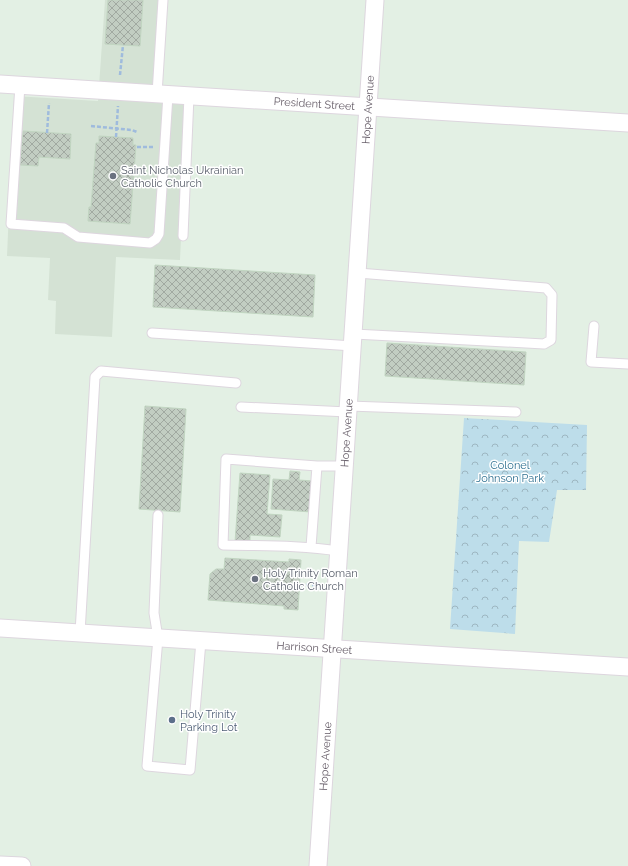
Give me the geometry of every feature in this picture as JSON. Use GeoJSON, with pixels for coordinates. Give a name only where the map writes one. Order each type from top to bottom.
{"type":"FeatureCollection","features":[{"type":"Feature","properties":{"kind":"street","name":"Hope Avenue"},"geometry":{"type":"LineString","coordinates":[[318,866],[375,0]]}},
{"type":"Feature","properties":{"kind":"street","name":"President Street"},"geometry":{"type":"LineString","coordinates":[[0,84],[628,123]]}},
{"type":"Feature","properties":{"kind":"street","name":"Harrison Street"},"geometry":{"type":"LineString","coordinates":[[0,628],[628,667]]}},
{"type":"Feature","properties":{"kind":"street"},"geometry":{"type":"LineString","coordinates":[[0,865],[22,866]]}},
{"type":"Feature","properties":{"kind":"lane"},"geometry":{"type":"LineString","coordinates":[[20,85],[11,224],[64,228],[78,237],[150,243],[156,239],[158,234],[164,148],[162,94],[163,0]]}},
{"type":"Feature","properties":{"kind":"lane"},"geometry":{"type":"LineString","coordinates":[[183,236],[189,96]]}},
{"type":"Feature","properties":{"kind":"lane"},"geometry":{"type":"LineString","coordinates":[[152,333],[353,340],[511,342],[544,344],[551,340],[552,295],[546,288],[358,273]]}},
{"type":"Feature","properties":{"kind":"lane"},"geometry":{"type":"LineString","coordinates":[[594,326],[591,362],[628,364]]}},
{"type":"Feature","properties":{"kind":"lane"},"geometry":{"type":"LineString","coordinates":[[80,633],[95,377],[101,370],[236,382]]}},
{"type":"Feature","properties":{"kind":"lane"},"geometry":{"type":"LineString","coordinates":[[241,407],[516,412]]}},
{"type":"Feature","properties":{"kind":"lane"},"geometry":{"type":"LineString","coordinates":[[339,551],[311,547],[223,545],[226,459],[317,466],[345,466]]}},
{"type":"Feature","properties":{"kind":"lane"},"geometry":{"type":"LineString","coordinates":[[311,547],[317,466]]}},
{"type":"Feature","properties":{"kind":"lane"},"geometry":{"type":"LineString","coordinates":[[158,515],[154,613],[158,638],[147,766],[190,770],[201,641]]}},
{"type":"Feature","properties":{"kind":"path"},"geometry":{"type":"LineString","coordinates":[[120,75],[123,45]]}},
{"type":"Feature","properties":{"kind":"path"},"geometry":{"type":"LineString","coordinates":[[47,132],[49,103]]}},
{"type":"Feature","properties":{"kind":"path"},"geometry":{"type":"LineString","coordinates":[[116,137],[118,103]]}},
{"type":"Feature","properties":{"kind":"path"},"geometry":{"type":"LineString","coordinates":[[91,126],[132,130],[137,132]]}},
{"type":"Feature","properties":{"kind":"path"},"geometry":{"type":"LineString","coordinates":[[136,146],[164,148]]}},
{"type":"Feature","properties":{"kind":"path"},"geometry":{"type":"LineString","coordinates":[[300,585],[316,585]]}},
{"type":"Feature","properties":{"kind":"shaded area"},"geometry":{"type":"Polygon","coordinates":[[[105,0],[159,0],[155,101],[187,103],[180,260],[116,257],[112,337],[55,334],[56,301],[48,300],[50,258],[7,256],[14,96],[98,101],[105,0]]]}},
{"type":"Feature","properties":{"kind":"green space","name":"Colonel Johnson Park"},"geometry":{"type":"Polygon","coordinates":[[[464,418],[587,425],[586,490],[557,490],[549,542],[519,541],[515,634],[450,629],[464,418]]]}},
{"type":"Feature","properties":{"kind":"building"},"geometry":{"type":"Polygon","coordinates":[[[108,0],[143,0],[140,46],[105,44],[108,0]]]}},
{"type":"Feature","properties":{"kind":"building"},"geometry":{"type":"Polygon","coordinates":[[[23,131],[71,134],[70,159],[39,157],[38,166],[20,165],[23,131]]]}},
{"type":"Feature","properties":{"kind":"building","name":"Saint Nicholas Ukrainian Catholic Church"},"geometry":{"type":"Polygon","coordinates":[[[99,136],[133,138],[133,145],[136,145],[130,224],[88,221],[89,207],[91,207],[96,143],[99,143],[99,136]]]}},
{"type":"Feature","properties":{"kind":"building"},"geometry":{"type":"Polygon","coordinates":[[[155,265],[315,275],[313,317],[153,307],[155,265]]]}},
{"type":"Feature","properties":{"kind":"building"},"geometry":{"type":"Polygon","coordinates":[[[387,343],[526,352],[524,385],[385,376],[387,343]]]}},
{"type":"Feature","properties":{"kind":"building"},"geometry":{"type":"Polygon","coordinates":[[[145,406],[186,409],[180,512],[139,509],[145,406]]]}},
{"type":"Feature","properties":{"kind":"building"},"geometry":{"type":"Polygon","coordinates":[[[290,471],[300,472],[299,480],[313,481],[311,512],[271,509],[273,479],[289,480],[290,471]]]}},
{"type":"Feature","properties":{"kind":"building"},"geometry":{"type":"Polygon","coordinates":[[[240,473],[270,475],[267,514],[282,515],[280,537],[250,535],[250,543],[235,542],[240,473]]]}},
{"type":"Feature","properties":{"kind":"building","name":"Holy Trinity Roman Catholic Church"},"geometry":{"type":"Polygon","coordinates":[[[225,558],[289,562],[289,559],[301,560],[298,610],[284,609],[284,606],[208,600],[210,574],[216,569],[224,569],[225,558]]]}},
{"type":"Feature","properties":{"kind":"place","name":"Saint Nicholas Ukrainian Catholic Church"},"geometry":{"type":"Point","coordinates":[113,176]}},
{"type":"Feature","properties":{"kind":"place","name":"Holy Trinity Roman Catholic Church"},"geometry":{"type":"Point","coordinates":[255,579]}},
{"type":"Feature","properties":{"kind":"place","name":"Holy Trinity Parking Lot"},"geometry":{"type":"Point","coordinates":[172,720]}}]}
